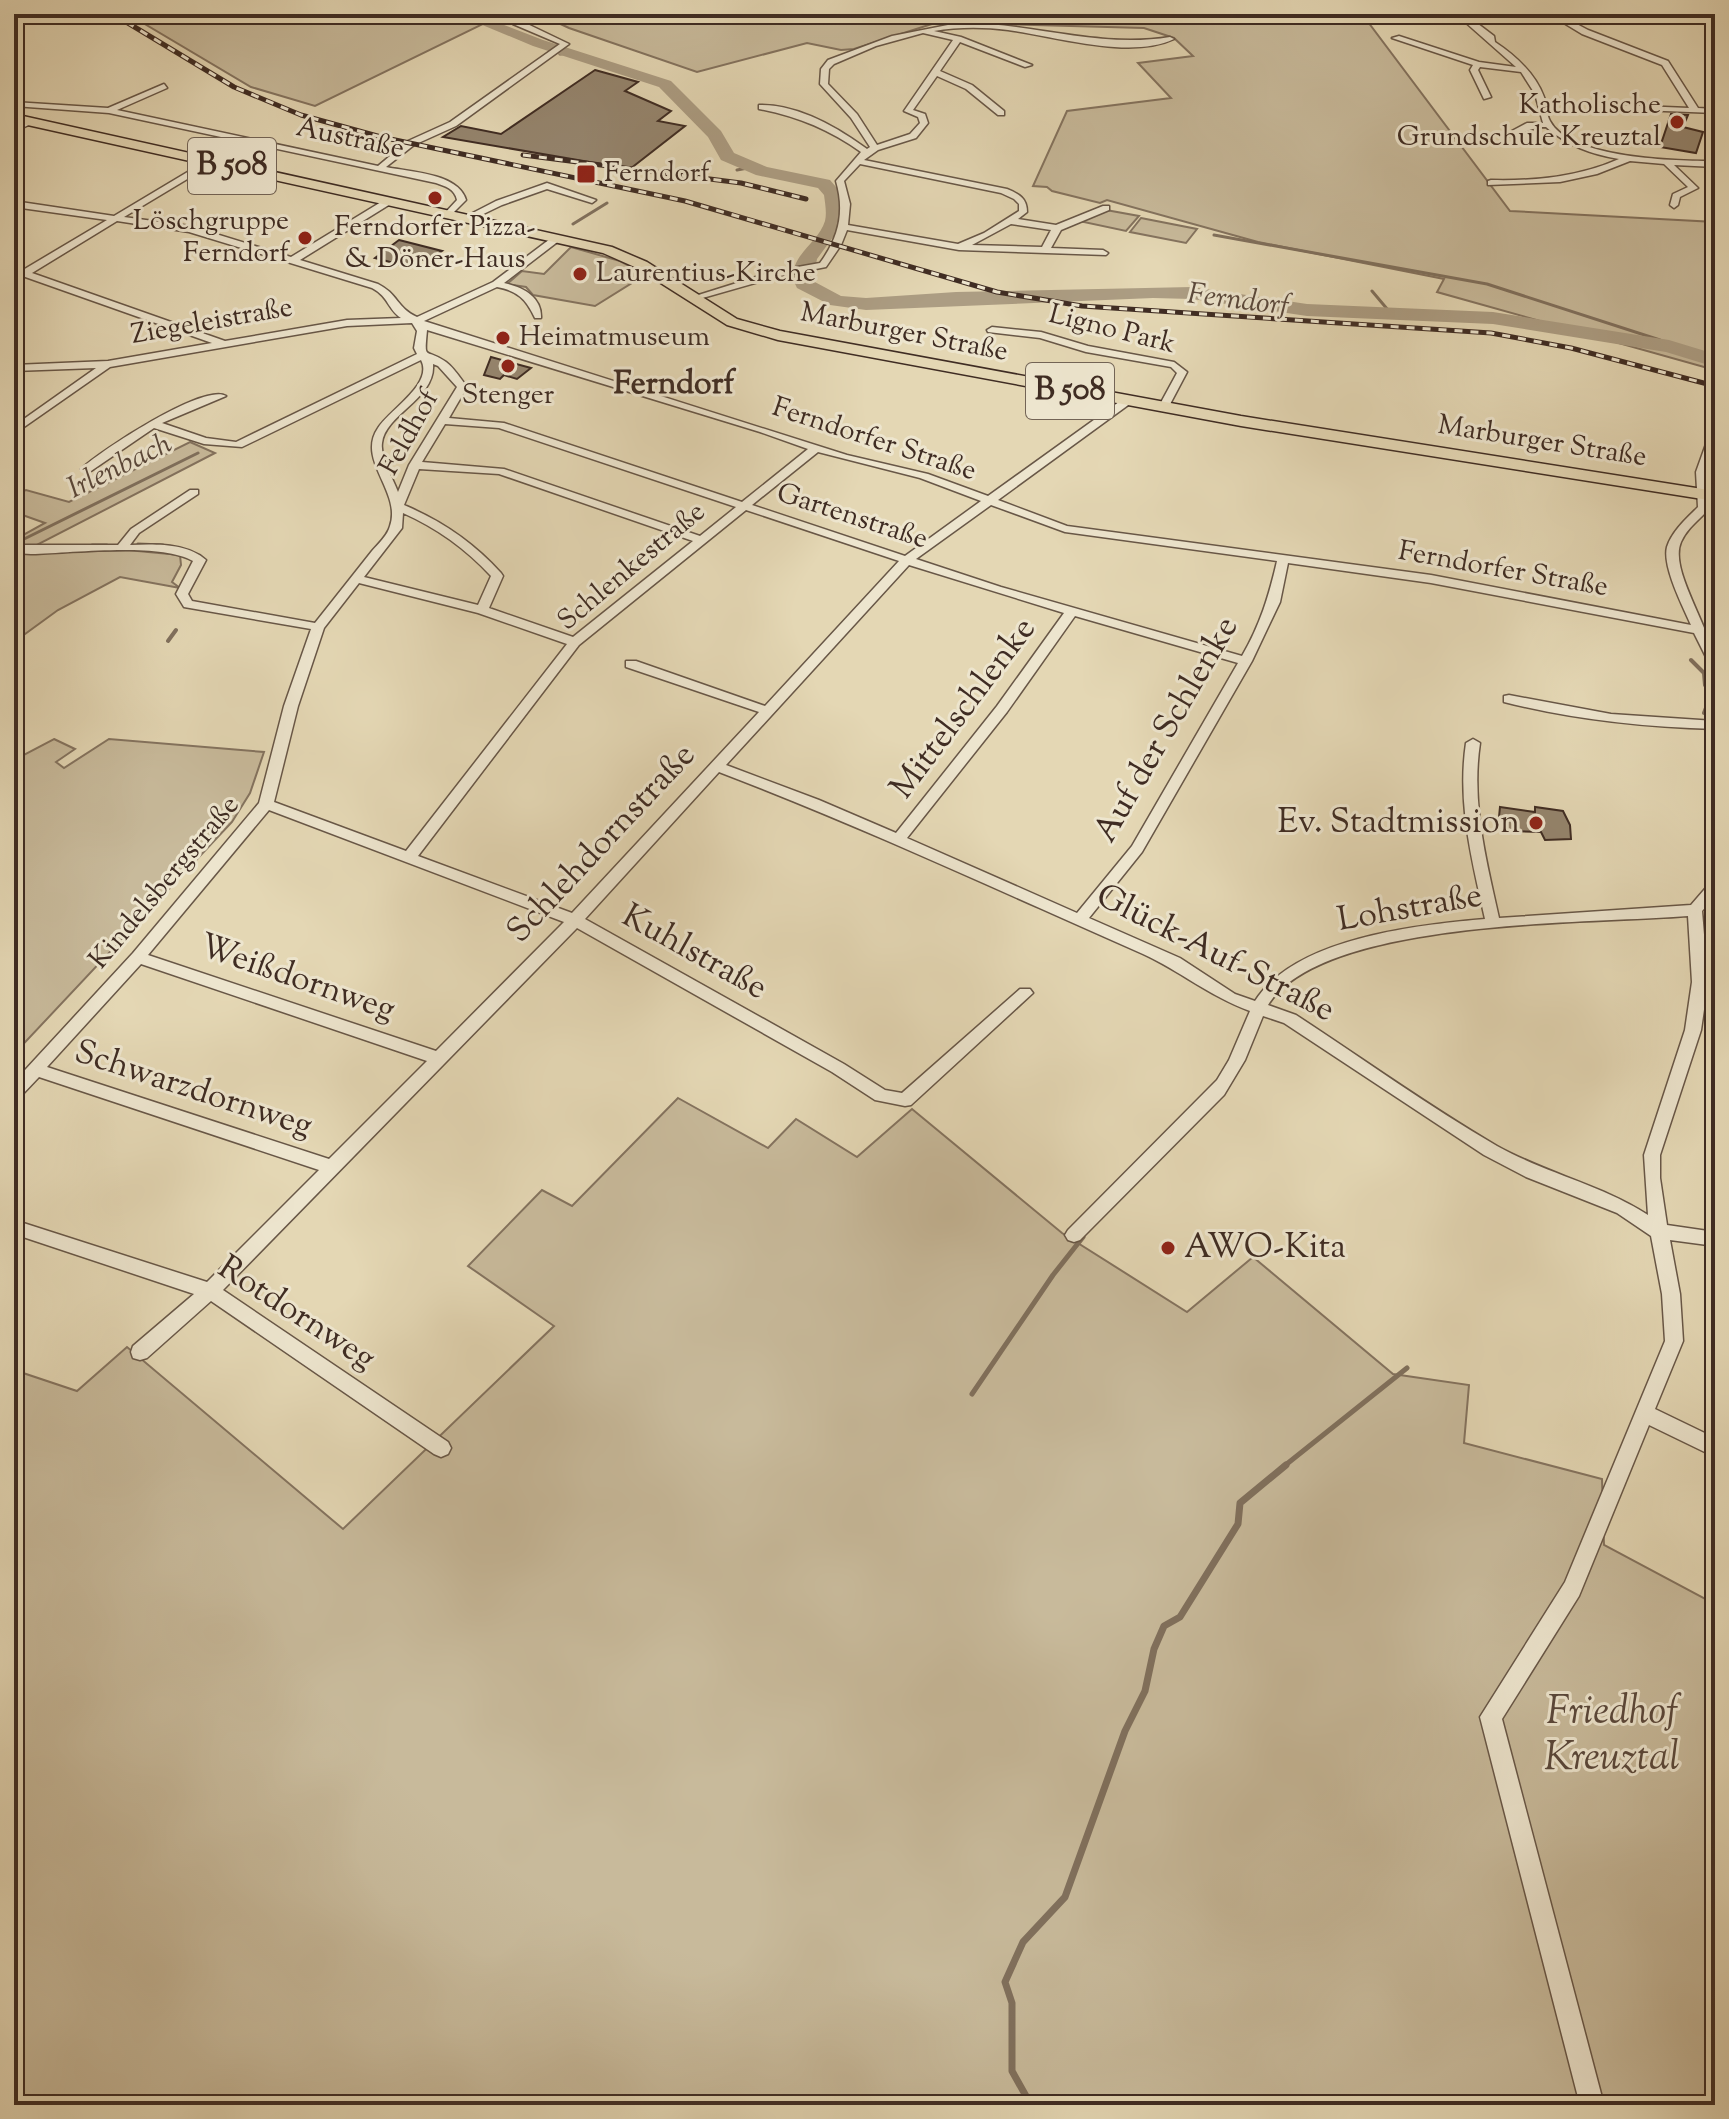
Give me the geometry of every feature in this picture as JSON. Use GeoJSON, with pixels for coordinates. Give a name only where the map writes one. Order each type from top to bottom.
{"type":"FeatureCollection","features":[{"type":"Feature","properties":{"kind":"main road","name":"Marburger Straße"},"geometry":{"type":"LineString","coordinates":[[14,118],[557,238],[627,257],[732,322],[778,335],[1163,408],[1710,495]]}},
{"type":"Feature","properties":{"kind":"street"},"geometry":{"type":"LineString","coordinates":[[1553,14],[1585,32],[1665,63],[1695,110]]}},
{"type":"Feature","properties":{"kind":"street"},"geometry":{"type":"LineString","coordinates":[[1701,14],[1715,23]]}},
{"type":"Feature","properties":{"kind":"street"},"geometry":{"type":"LineString","coordinates":[[1457,18],[1491,38],[1491,43],[1524,70],[1536,89],[1548,125]]}},
{"type":"Feature","properties":{"kind":"street"},"geometry":{"type":"LineString","coordinates":[[380,168],[411,143],[453,124],[565,44],[516,22]]}},
{"type":"Feature","properties":{"kind":"street"},"geometry":{"type":"LineString","coordinates":[[871,150],[854,116],[824,84],[825,69],[831,62],[845,56],[921,30],[959,24],[1006,27],[1128,45],[1170,39]]}},
{"type":"Feature","properties":{"kind":"street"},"geometry":{"type":"LineString","coordinates":[[921,30],[958,39],[1028,65]]}},
{"type":"Feature","properties":{"kind":"street"},"geometry":{"type":"LineString","coordinates":[[1396,38],[1478,64],[1524,70]]}},
{"type":"Feature","properties":{"kind":"street"},"geometry":{"type":"LineString","coordinates":[[695,299],[789,271],[823,265],[838,246],[844,227],[848,201],[840,181],[871,150],[913,136],[924,123],[922,116],[908,111],[958,39]]}},
{"type":"Feature","properties":{"kind":"street"},"geometry":{"type":"LineString","coordinates":[[1478,64],[1474,70],[1487,97]]}},
{"type":"Feature","properties":{"kind":"street"},"geometry":{"type":"LineString","coordinates":[[935,72],[969,87],[1001,113]]}},
{"type":"Feature","properties":{"kind":"street","name":"Austraße"},"geometry":{"type":"LineString","coordinates":[[109,111],[164,86]]}},
{"type":"Feature","properties":{"kind":"street","name":"Austraße"},"geometry":{"type":"LineString","coordinates":[[14,104],[109,111],[452,186],[462,195],[462,200],[449,214]]}},
{"type":"Feature","properties":{"kind":"street"},"geometry":{"type":"LineString","coordinates":[[762,107],[777,108],[871,150]]}},
{"type":"Feature","properties":{"kind":"street"},"geometry":{"type":"LineString","coordinates":[[1617,107],[1715,111]]}},
{"type":"Feature","properties":{"kind":"street"},"geometry":{"type":"LineString","coordinates":[[14,130],[31,122]]}},
{"type":"Feature","properties":{"kind":"street"},"geometry":{"type":"LineString","coordinates":[[1513,134],[1530,125],[1548,125],[1576,143],[1627,159],[1715,164]]}},
{"type":"Feature","properties":{"kind":"street"},"geometry":{"type":"LineString","coordinates":[[1491,183],[1568,180],[1597,173],[1627,159]]}},
{"type":"Feature","properties":{"kind":"street"},"geometry":{"type":"LineString","coordinates":[[20,271],[118,219],[211,161]]}},
{"type":"Feature","properties":{"kind":"street"},"geometry":{"type":"LineString","coordinates":[[857,161],[1004,191],[1023,204],[1023,212],[1012,221],[959,247]]}},
{"type":"Feature","properties":{"kind":"street"},"geometry":{"type":"LineString","coordinates":[[1667,163],[1694,188],[1676,196],[1674,205]]}},
{"type":"Feature","properties":{"kind":"street"},"geometry":{"type":"LineString","coordinates":[[468,218],[547,186],[592,200]]}},
{"type":"Feature","properties":{"kind":"street"},"geometry":{"type":"LineString","coordinates":[[293,260],[389,201]]}},
{"type":"Feature","properties":{"kind":"street","name":"Ferndorfer Straße"},"geometry":{"type":"LineString","coordinates":[[14,204],[190,229],[293,260],[375,286],[387,292],[400,313],[432,329],[816,448],[924,476],[1065,529],[1431,579],[1701,631]]}},
{"type":"Feature","properties":{"kind":"street"},"geometry":{"type":"LineString","coordinates":[[1012,221],[1057,228],[1106,208]]}},
{"type":"Feature","properties":{"kind":"street"},"geometry":{"type":"LineString","coordinates":[[844,227],[959,247],[1103,253]]}},
{"type":"Feature","properties":{"kind":"street"},"geometry":{"type":"LineString","coordinates":[[1045,250],[1057,228]]}},
{"type":"Feature","properties":{"kind":"street"},"geometry":{"type":"LineString","coordinates":[[482,610],[497,576],[434,521],[398,506],[376,442],[383,428],[417,393],[428,375],[429,366],[421,356],[422,331],[417,321],[496,284],[557,238]]}},
{"type":"Feature","properties":{"kind":"street"},"geometry":{"type":"LineString","coordinates":[[20,271],[226,344]]}},
{"type":"Feature","properties":{"kind":"street"},"geometry":{"type":"LineString","coordinates":[[496,284],[520,289],[530,297],[538,316]]}},
{"type":"Feature","properties":{"kind":"street","name":"Ziegeleistraße"},"geometry":{"type":"LineString","coordinates":[[14,368],[108,364],[347,323],[401,319],[417,321]]}},
{"type":"Feature","properties":{"kind":"street","name":"Ligno Park"},"geometry":{"type":"LineString","coordinates":[[992,330],[1041,335],[1086,349],[1174,365],[1182,372],[1163,408]]}},
{"type":"Feature","properties":{"kind":"street"},"geometry":{"type":"LineString","coordinates":[[153,424],[204,441],[238,445],[421,356]]}},
{"type":"Feature","properties":{"kind":"street","name":"Feldhof"},"geometry":{"type":"LineString","coordinates":[[398,506],[415,465],[462,387],[442,364],[421,356]]}},
{"type":"Feature","properties":{"kind":"street"},"geometry":{"type":"LineString","coordinates":[[17,427],[108,364]]}},
{"type":"Feature","properties":{"kind":"street"},"geometry":{"type":"LineString","coordinates":[[87,469],[170,414],[221,396]]}},
{"type":"Feature","properties":{"kind":"street","name":"Schlehdornstraße"},"geometry":{"type":"LineString","coordinates":[[140,1352],[210,1291],[575,920],[907,560],[1127,401]]}},
{"type":"Feature","properties":{"kind":"street","name":"Gartenstraße"},"geometry":{"type":"LineString","coordinates":[[444,421],[500,425],[907,560],[1246,661]]}},
{"type":"Feature","properties":{"kind":"street"},"geometry":{"type":"LineString","coordinates":[[1715,433],[1702,472],[1710,495],[1704,508],[1675,543],[1672,554],[1715,663]]}},
{"type":"Feature","properties":{"kind":"street","name":"Schlenkestraße"},"geometry":{"type":"LineString","coordinates":[[409,857],[575,642],[816,448]]}},
{"type":"Feature","properties":{"kind":"street"},"geometry":{"type":"LineString","coordinates":[[415,465],[500,471],[700,540]]}},
{"type":"Feature","properties":{"kind":"street"},"geometry":{"type":"LineString","coordinates":[[122,547],[135,531],[194,492]]}},
{"type":"Feature","properties":{"kind":"street","name":"Kindelsbergstraße"},"geometry":{"type":"LineString","coordinates":[[14,1093],[138,957],[266,804],[291,706],[318,627],[396,528],[398,506]]}},
{"type":"Feature","properties":{"kind":"street"},"geometry":{"type":"LineString","coordinates":[[14,549],[122,547],[196,555],[200,560],[182,594],[188,604],[318,627]]}},
{"type":"Feature","properties":{"kind":"street","name":"Auf der Schlenke"},"geometry":{"type":"LineString","coordinates":[[1080,919],[1137,849],[1246,661],[1274,602],[1283,560]]}},
{"type":"Feature","properties":{"kind":"street"},"geometry":{"type":"LineString","coordinates":[[357,579],[482,610],[575,642]]}},
{"type":"Feature","properties":{"kind":"street","name":"Mittelschlenke"},"geometry":{"type":"LineString","coordinates":[[899,839],[1002,709],[1072,611]]}},
{"type":"Feature","properties":{"kind":"street"},"geometry":{"type":"LineString","coordinates":[[631,664],[768,711]]}},
{"type":"Feature","properties":{"kind":"street"},"geometry":{"type":"LineString","coordinates":[[1509,699],[1561,713],[1605,719],[1651,724],[1715,725]]}},
{"type":"Feature","properties":{"kind":"street"},"geometry":{"type":"LineString","coordinates":[[1473,743],[1469,759],[1475,839],[1493,923]]}},
{"type":"Feature","properties":{"kind":"street","name":"Glück-Auf-Straße"},"geometry":{"type":"LineString","coordinates":[[716,766],[899,839],[1175,962],[1230,998],[1290,1019],[1490,1150],[1532,1172],[1623,1208],[1658,1231],[1715,1239]]}},
{"type":"Feature","properties":{"kind":"street","name":"Kuhlstraße"},"geometry":{"type":"LineString","coordinates":[[266,804],[575,920],[881,1096],[905,1100],[1008,1004],[1025,993]]}},
{"type":"Feature","properties":{"kind":"street"},"geometry":{"type":"LineString","coordinates":[[1592,2105],[1491,1717],[1572,1589],[1674,1341],[1676,1307],[1658,1231],[1651,1173],[1652,1155],[1693,1030],[1700,982],[1695,910],[1715,887]]}},
{"type":"Feature","properties":{"kind":"street","name":"Lohstraße"},"geometry":{"type":"LineString","coordinates":[[1074,1235],[1225,1083],[1260,1008],[1275,985],[1303,965],[1328,953],[1374,941],[1493,923],[1632,917],[1695,910]]}},
{"type":"Feature","properties":{"kind":"street","name":"Weißdornweg"},"geometry":{"type":"LineString","coordinates":[[138,957],[437,1058]]}},
{"type":"Feature","properties":{"kind":"street","name":"Schwarzdornweg"},"geometry":{"type":"LineString","coordinates":[[37,1070],[331,1167]]}},
{"type":"Feature","properties":{"kind":"street","name":"Rotdornweg"},"geometry":{"type":"LineString","coordinates":[[14,1227],[210,1291],[441,1448]]}},
{"type":"Feature","properties":{"kind":"street"},"geometry":{"type":"LineString","coordinates":[[1644,1413],[1715,1448]]}},
{"type":"Feature","properties":{"kind":"green space"},"geometry":{"type":"Polygon","coordinates":[[[128,14],[455,14],[483,24],[315,106],[251,87],[128,14]]]}},
{"type":"Feature","properties":{"kind":"green space"},"geometry":{"type":"Polygon","coordinates":[[[539,14],[963,14],[854,49],[841,50],[807,43],[697,72],[569,28],[539,14]]]}},
{"type":"Feature","properties":{"kind":"green space"},"geometry":{"type":"Polygon","coordinates":[[[968,14],[1362,14],[1510,211],[1715,222],[1715,366],[1704,367],[1437,292],[1444,279],[1258,242],[1107,200],[1100,203],[1047,187],[1033,186],[1067,111],[1171,98],[1138,63],[1193,56],[1174,38],[1144,28],[955,23],[968,14]]]}},
{"type":"Feature","properties":{"kind":"green space"},"geometry":{"type":"Polygon","coordinates":[[[1106,210],[1139,216],[1126,231],[1079,221],[1106,210]]]}},
{"type":"Feature","properties":{"kind":"green space"},"geometry":{"type":"Polygon","coordinates":[[[1141,218],[1197,229],[1186,243],[1130,232],[1141,218]]]}},
{"type":"Feature","properties":{"kind":"green space"},"geometry":{"type":"Polygon","coordinates":[[[571,247],[620,261],[635,269],[635,281],[595,306],[533,295],[526,287],[507,284],[522,271],[544,274],[571,247]]]}},
{"type":"Feature","properties":{"kind":"green space"},"geometry":{"type":"Polygon","coordinates":[[[190,442],[215,453],[31,548],[14,544],[14,540],[45,523],[14,512],[14,497],[26,490],[69,502],[190,442]]]}},
{"type":"Feature","properties":{"kind":"green space"},"geometry":{"type":"Polygon","coordinates":[[[127,550],[180,555],[181,565],[172,582],[180,588],[120,577],[58,610],[14,642],[14,553],[127,550]]]}},
{"type":"Feature","properties":{"kind":"green space"},"geometry":{"type":"Polygon","coordinates":[[[54,739],[75,749],[56,762],[64,768],[109,739],[264,752],[250,793],[232,822],[14,1054],[14,760],[54,739]]]}},
{"type":"Feature","properties":{"kind":"green space","name":"Friedhof Kreuztal"},"geometry":{"type":"Polygon","coordinates":[[[678,1098],[768,1148],[796,1119],[857,1157],[912,1109],[1062,1233],[1187,1312],[1253,1257],[1393,1374],[1469,1385],[1464,1443],[1602,1479],[1604,1545],[1715,1604],[1715,2105],[14,2105],[14,1370],[77,1391],[127,1347],[343,1529],[554,1326],[468,1266],[542,1190],[572,1206],[678,1098]]]}},
{"type":"Feature","properties":{"kind":"building"},"geometry":{"type":"Polygon","coordinates":[[[595,70],[638,82],[625,91],[671,111],[658,121],[685,126],[630,169],[443,137],[461,126],[501,134],[595,70]]]}},
{"type":"Feature","properties":{"kind":"building"},"geometry":{"type":"Polygon","coordinates":[[[1671,114],[1688,115],[1683,127],[1703,132],[1696,153],[1660,147],[1671,114]]]}},
{"type":"Feature","properties":{"kind":"building"},"geometry":{"type":"Polygon","coordinates":[[[399,240],[442,251],[409,267],[375,258],[399,240]]]}},
{"type":"Feature","properties":{"kind":"building","name":"Stenger"},"geometry":{"type":"Polygon","coordinates":[[[491,357],[531,368],[517,379],[504,375],[500,379],[484,375],[491,357]]]}},
{"type":"Feature","properties":{"kind":"building","name":"Ev. Stadtmission"},"geometry":{"type":"Polygon","coordinates":[[[1500,807],[1535,812],[1535,807],[1563,811],[1570,825],[1571,839],[1545,840],[1541,832],[1506,831],[1499,817],[1500,807]]]}},
{"type":"Feature","properties":{"kind":"waterway","name":"Ferndorf"},"geometry":{"type":"LineString","coordinates":[[463,14],[538,43],[665,84],[715,135],[727,156],[762,171],[824,184],[833,194],[834,221],[808,258],[802,274],[804,284],[837,301],[866,304],[956,298],[1192,293],[1307,310],[1493,318],[1669,346],[1715,361]]}},
{"type":"Feature","properties":{"kind":"waterway","name":"Ferndorf"},"geometry":{"type":"LineString","coordinates":[[560,54],[571,53]]}},
{"type":"Feature","properties":{"kind":"waterway","name":"Irlenbach"},"geometry":{"type":"LineString","coordinates":[[737,170],[753,167]]}},
{"type":"Feature","properties":{"kind":"waterway","name":"Irlenbach"},"geometry":{"type":"LineString","coordinates":[[573,224],[607,203]]}},
{"type":"Feature","properties":{"kind":"waterway"},"geometry":{"type":"LineString","coordinates":[[1214,235],[1487,284],[1660,340],[1669,346]]}},
{"type":"Feature","properties":{"kind":"waterway"},"geometry":{"type":"LineString","coordinates":[[1372,291],[1388,310],[1398,315]]}},
{"type":"Feature","properties":{"kind":"waterway","name":"Irlenbach"},"geometry":{"type":"LineString","coordinates":[[18,542],[198,453]]}},
{"type":"Feature","properties":{"kind":"waterway"},"geometry":{"type":"LineString","coordinates":[[138,544],[163,545]]}},
{"type":"Feature","properties":{"kind":"waterway"},"geometry":{"type":"LineString","coordinates":[[92,545],[107,545]]}},
{"type":"Feature","properties":{"kind":"waterway"},"geometry":{"type":"LineString","coordinates":[[168,641],[176,630]]}},
{"type":"Feature","properties":{"kind":"waterway"},"geometry":{"type":"LineString","coordinates":[[1691,660],[1704,673],[1705,685],[1711,695],[1704,713]]}},
{"type":"Feature","properties":{"kind":"waterway"},"geometry":{"type":"LineString","coordinates":[[972,1394],[1053,1275],[1083,1237]]}},
{"type":"Feature","properties":{"kind":"waterway"},"geometry":{"type":"LineString","coordinates":[[1283,1467],[1407,1368]]}},
{"type":"Feature","properties":{"kind":"waterway"},"geometry":{"type":"LineString","coordinates":[[1031,2105],[1012,2071],[1012,2003],[1005,1982],[1023,1942],[1065,1897],[1125,1731],[1145,1691],[1154,1649],[1164,1626],[1180,1617],[1238,1524],[1240,1503],[1286,1465]]}},
{"type":"Feature","properties":{"kind":"railway"},"geometry":{"type":"LineString","coordinates":[[113,14],[234,87],[301,115],[381,137],[685,201],[997,292],[1082,306],[1491,333],[1571,348],[1715,386]]}},
{"type":"Feature","properties":{"kind":"railway"},"geometry":{"type":"LineString","coordinates":[[523,155],[741,183],[806,199]]}},
{"type":"Feature","properties":{"kind":"place","name":"Katholische Grundschule Kreuztal"},"geometry":{"type":"Point","coordinates":[1677,122]}},
{"type":"Feature","properties":{"kind":"place","name":"Ferndorf"},"geometry":{"type":"Point","coordinates":[586,174]}},
{"type":"Feature","properties":{"kind":"place","name":"Ferndorfer Pizza- & Döner-Haus"},"geometry":{"type":"Point","coordinates":[435,198]}},
{"type":"Feature","properties":{"kind":"place","name":"Löschgruppe Ferndorf"},"geometry":{"type":"Point","coordinates":[305,238]}},
{"type":"Feature","properties":{"kind":"place","name":"Laurentius-Kirche"},"geometry":{"type":"Point","coordinates":[580,274]}},
{"type":"Feature","properties":{"kind":"place","name":"Heimatmuseum"},"geometry":{"type":"Point","coordinates":[503,338]}},
{"type":"Feature","properties":{"kind":"place","name":"Stenger"},"geometry":{"type":"Point","coordinates":[508,366]}},
{"type":"Feature","properties":{"kind":"place","name":"Ev. Stadtmission"},"geometry":{"type":"Point","coordinates":[1536,823]}},
{"type":"Feature","properties":{"kind":"place","name":"AWO-Kita"},"geometry":{"type":"Point","coordinates":[1168,1248]}},
{"type":"Feature","properties":{"kind":"district","name":"Ferndorf"},"geometry":{"type":"Point","coordinates":[674,385]}}]}
